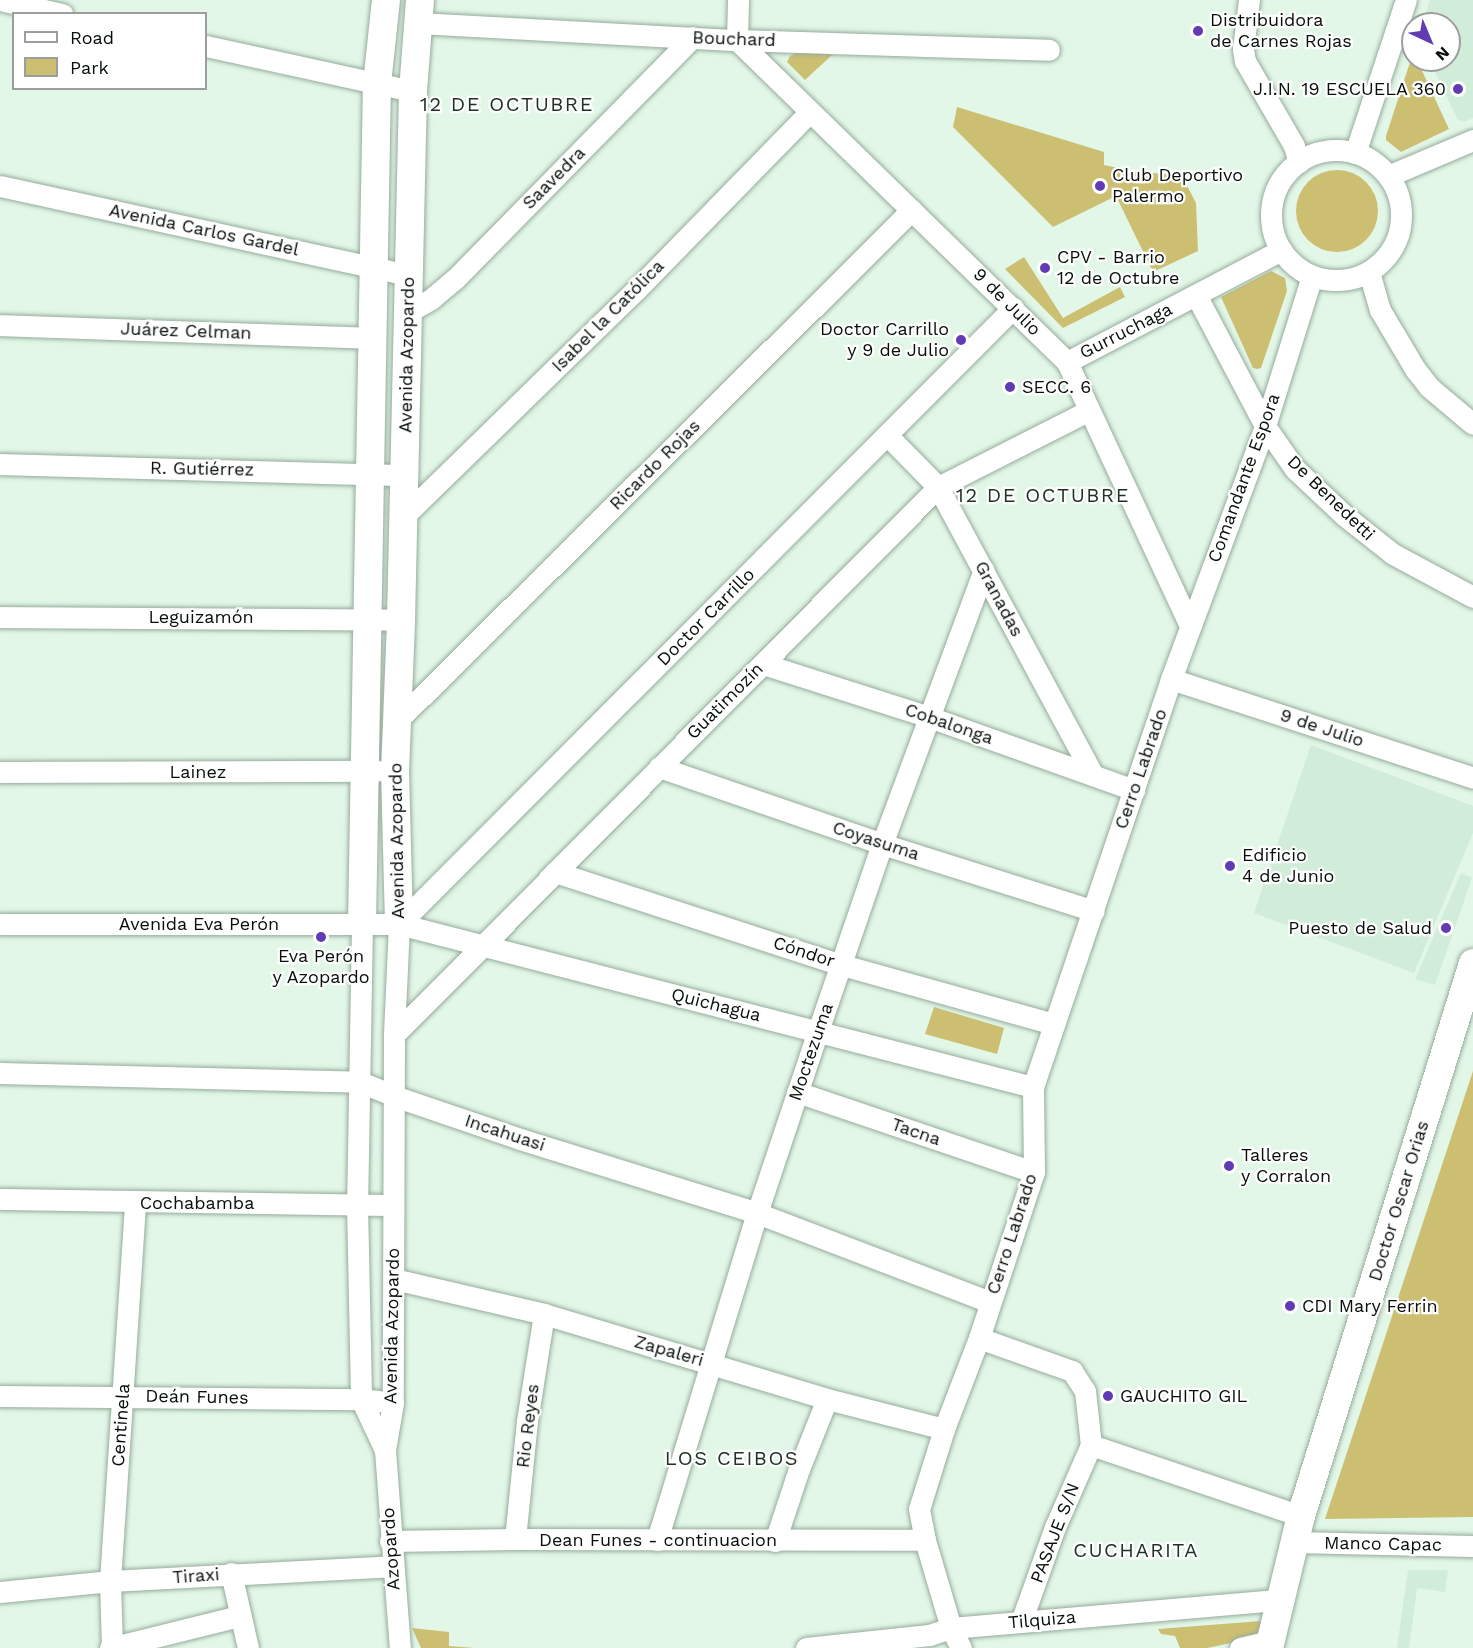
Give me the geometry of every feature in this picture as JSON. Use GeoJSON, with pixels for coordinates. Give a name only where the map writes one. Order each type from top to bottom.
{"type":"FeatureCollection","features":[{"type":"Feature","properties":{"kind":"street"},"geometry":{"type":"LineString","coordinates":[[0,0],[53,12]]}},
{"type":"Feature","properties":{"kind":"street","name":"Avenida Azopardo"},"geometry":{"type":"LineString","coordinates":[[385,1450],[361,1399],[357,1204],[377,84],[386,0]]}},
{"type":"Feature","properties":{"kind":"street"},"geometry":{"type":"LineString","coordinates":[[737,39],[738,0]]}},
{"type":"Feature","properties":{"kind":"street"},"geometry":{"type":"LineString","coordinates":[[1249,0],[1243,49],[1245,60],[1293,146],[1299,162]]}},
{"type":"Feature","properties":{"kind":"street"},"geometry":{"type":"LineString","coordinates":[[1355,153],[1406,0]]}},
{"type":"Feature","properties":{"kind":"street","name":"Avenida Azopardo"},"geometry":{"type":"LineString","coordinates":[[385,1450],[393,1402],[394,1035],[399,924],[395,772],[405,475],[413,91],[419,12]]}},
{"type":"Feature","properties":{"kind":"street","name":"Bouchard"},"geometry":{"type":"LineString","coordinates":[[419,12],[693,37],[1049,50]]}},
{"type":"Feature","properties":{"kind":"street","name":"Saavedra"},"geometry":{"type":"LineString","coordinates":[[408,312],[431,299],[454,279],[693,37]]}},
{"type":"Feature","properties":{"kind":"street","name":"9 de Julio"},"geometry":{"type":"LineString","coordinates":[[737,39],[1067,362],[1190,626]]}},
{"type":"Feature","properties":{"kind":"street"},"geometry":{"type":"LineString","coordinates":[[207,46],[413,91]]}},
{"type":"Feature","properties":{"kind":"street","name":"Isabel la Católica"},"geometry":{"type":"LineString","coordinates":[[403,517],[636,290],[810,112]]}},
{"type":"Feature","properties":{"kind":"street"},"geometry":{"type":"LineString","coordinates":[[1388,176],[1471,146]]}},
{"type":"Feature","properties":{"kind":"street"},"geometry":{"type":"LineString","coordinates":[[1326,151],[1355,153],[1379,166],[1397,192],[1401,210],[1400,228],[1394,246],[1383,261],[1369,272],[1340,280],[1311,276],[1294,265],[1281,250],[1273,232],[1271,212],[1275,193],[1285,176],[1299,162],[1326,151]]}},
{"type":"Feature","properties":{"kind":"street","name":"Avenida Carlos Gardel"},"geometry":{"type":"LineString","coordinates":[[0,186],[409,275]]}},
{"type":"Feature","properties":{"kind":"street","name":"Ricardo Rojas"},"geometry":{"type":"LineString","coordinates":[[398,720],[912,210]]}},
{"type":"Feature","properties":{"kind":"street","name":"Gurruchaga"},"geometry":{"type":"LineString","coordinates":[[1067,362],[1281,250]]}},
{"type":"Feature","properties":{"kind":"street"},"geometry":{"type":"LineString","coordinates":[[1369,272],[1380,310],[1415,369],[1435,393],[1473,424]]}},
{"type":"Feature","properties":{"kind":"street","name":"Comandante Espora"},"geometry":{"type":"LineString","coordinates":[[1172,679],[1265,426],[1311,276]]}},
{"type":"Feature","properties":{"kind":"street","name":"De Benedetti"},"geometry":{"type":"LineString","coordinates":[[1196,295],[1265,426],[1295,468],[1345,516],[1393,554],[1473,597]]}},
{"type":"Feature","properties":{"kind":"street","name":"Doctor Carrillo"},"geometry":{"type":"LineString","coordinates":[[399,924],[1013,308]]}},
{"type":"Feature","properties":{"kind":"street","name":"Juárez Celman"},"geometry":{"type":"LineString","coordinates":[[0,325],[372,338]]}},
{"type":"Feature","properties":{"kind":"street","name":"Guatimozín"},"geometry":{"type":"LineString","coordinates":[[394,1035],[938,487],[1088,411]]}},
{"type":"Feature","properties":{"kind":"street","name":"Granadas"},"geometry":{"type":"LineString","coordinates":[[887,435],[938,487],[1094,775]]}},
{"type":"Feature","properties":{"kind":"street","name":"R. Gutiérrez"},"geometry":{"type":"LineString","coordinates":[[0,464],[405,475]]}},
{"type":"Feature","properties":{"kind":"street","name":"Moctezuma"},"geometry":{"type":"LineString","coordinates":[[657,1540],[757,1213],[797,1092],[882,844],[984,570]]}},
{"type":"Feature","properties":{"kind":"street","name":"Leguizamón"},"geometry":{"type":"LineString","coordinates":[[0,617],[401,620]]}},
{"type":"Feature","properties":{"kind":"street","name":"Cobalonga"},"geometry":{"type":"LineString","coordinates":[[763,664],[929,717],[1134,790]]}},
{"type":"Feature","properties":{"kind":"street","name":"9 de Julio"},"geometry":{"type":"LineString","coordinates":[[1172,679],[1473,778]]}},
{"type":"Feature","properties":{"kind":"street","name":"Cerro Labrado"},"geometry":{"type":"LineString","coordinates":[[961,1648],[951,1628],[925,1540],[919,1509],[944,1429],[979,1338],[1034,1172],[1033,1088],[1172,679]]}},
{"type":"Feature","properties":{"kind":"street","name":"Coyasuma"},"geometry":{"type":"LineString","coordinates":[[659,767],[882,844],[1094,911]]}},
{"type":"Feature","properties":{"kind":"street","name":"Lainez"},"geometry":{"type":"LineString","coordinates":[[0,772],[395,772]]}},
{"type":"Feature","properties":{"kind":"street","name":"Cóndor"},"geometry":{"type":"LineString","coordinates":[[555,872],[842,965],[1054,1024]]}},
{"type":"Feature","properties":{"kind":"street","name":"Avenida Eva Perón"},"geometry":{"type":"LineString","coordinates":[[0,924],[399,924]]}},
{"type":"Feature","properties":{"kind":"street","name":"Quichagua"},"geometry":{"type":"LineString","coordinates":[[399,924],[484,944],[1033,1088]]}},
{"type":"Feature","properties":{"kind":"street","name":"Doctor Oscar Orias"},"geometry":{"type":"LineString","coordinates":[[1270,1645],[1300,1515],[1473,963]]}},
{"type":"Feature","properties":{"kind":"street"},"geometry":{"type":"LineString","coordinates":[[361,1010],[394,1035]]}},
{"type":"Feature","properties":{"kind":"street","name":"Incahuasi"},"geometry":{"type":"LineString","coordinates":[[0,1073],[360,1082],[394,1096],[757,1213],[990,1302]]}},
{"type":"Feature","properties":{"kind":"street","name":"Tacna"},"geometry":{"type":"LineString","coordinates":[[797,1092],[1034,1172]]}},
{"type":"Feature","properties":{"kind":"street","name":"Cochabamba"},"geometry":{"type":"LineString","coordinates":[[0,1199],[135,1203],[393,1205]]}},
{"type":"Feature","properties":{"kind":"street","name":"Centinela"},"geometry":{"type":"LineString","coordinates":[[111,1648],[110,1581],[135,1203]]}},
{"type":"Feature","properties":{"kind":"street","name":"Zapaleri"},"geometry":{"type":"LineString","coordinates":[[394,1279],[544,1314],[827,1399],[944,1429]]}},
{"type":"Feature","properties":{"kind":"street","name":"Rio Reyes"},"geometry":{"type":"LineString","coordinates":[[515,1539],[527,1421],[544,1314]]}},
{"type":"Feature","properties":{"kind":"street"},"geometry":{"type":"LineString","coordinates":[[979,1338],[1072,1371],[1085,1391],[1091,1445],[1300,1515]]}},
{"type":"Feature","properties":{"kind":"street","name":"Deán Funes"},"geometry":{"type":"LineString","coordinates":[[0,1396],[361,1399],[393,1402]]}},
{"type":"Feature","properties":{"kind":"street"},"geometry":{"type":"LineString","coordinates":[[775,1541],[799,1469],[827,1399]]}},
{"type":"Feature","properties":{"kind":"street","name":"PASAJE S/N"},"geometry":{"type":"LineString","coordinates":[[1021,1622],[1055,1527],[1091,1445]]}},
{"type":"Feature","properties":{"kind":"street","name":"Azopardo"},"geometry":{"type":"LineString","coordinates":[[385,1450],[390,1541],[400,1648]]}},
{"type":"Feature","properties":{"kind":"street","name":"Dean Funes - continuacion"},"geometry":{"type":"LineString","coordinates":[[390,1541],[925,1540]]}},
{"type":"Feature","properties":{"kind":"street","name":"Manco Capac"},"geometry":{"type":"LineString","coordinates":[[1293,1542],[1473,1546]]}},
{"type":"Feature","properties":{"kind":"street","name":"Tiraxi"},"geometry":{"type":"LineString","coordinates":[[0,1592],[110,1581],[392,1566]]}},
{"type":"Feature","properties":{"kind":"street"},"geometry":{"type":"LineString","coordinates":[[231,1573],[248,1648]]}},
{"type":"Feature","properties":{"kind":"street","name":"Tilquiza"},"geometry":{"type":"LineString","coordinates":[[806,1648],[929,1635],[951,1628],[1280,1600]]}},
{"type":"Feature","properties":{"kind":"street"},"geometry":{"type":"LineString","coordinates":[[111,1648],[239,1616]]}},
{"type":"Feature","properties":{"kind":"street"},"geometry":{"type":"LineString","coordinates":[[1240,1648],[1270,1645]]}},
{"type":"Feature","properties":{"kind":"shaded area","name":"J.I.N. 19 ESCUELA 360"},"geometry":{"type":"Polygon","coordinates":[[[1430,0],[1473,0],[1473,118],[1464,122],[1458,120],[1435,72],[1461,72],[1461,12],[1426,12],[1430,0]]]}},
{"type":"Feature","properties":{"kind":"shaded area"},"geometry":{"type":"Polygon","coordinates":[[[1311,745],[1473,806],[1473,833],[1414,973],[1254,913],[1311,745]]]}},
{"type":"Feature","properties":{"kind":"shaded area","name":"Puesto de Salud"},"geometry":{"type":"Polygon","coordinates":[[[1461,873],[1472,878],[1435,985],[1415,979],[1461,873]]]}},
{"type":"Feature","properties":{"kind":"shaded area"},"geometry":{"type":"Polygon","coordinates":[[[1408,1570],[1448,1570],[1445,1592],[1417,1588],[1409,1648],[1397,1648],[1408,1570]]]}},
{"type":"Feature","properties":{"kind":"green space"},"geometry":{"type":"Polygon","coordinates":[[[799,51],[832,55],[805,80],[787,62],[790,56],[799,51]]]}},
{"type":"Feature","properties":{"kind":"green space"},"geometry":{"type":"Polygon","coordinates":[[[1407,72],[1423,72],[1449,129],[1401,152],[1386,140],[1407,72]]]}},
{"type":"Feature","properties":{"kind":"green space","name":"Club Deportivo Palermo"},"geometry":{"type":"Polygon","coordinates":[[[957,107],[1104,152],[1104,165],[1133,171],[1182,176],[1196,203],[1198,251],[1153,272],[1116,196],[1053,227],[953,127],[957,107]]]}},
{"type":"Feature","properties":{"kind":"green space"},"geometry":{"type":"Polygon","coordinates":[[[1329,170],[1345,170],[1360,177],[1371,188],[1378,203],[1375,227],[1366,240],[1345,252],[1329,252],[1314,245],[1303,234],[1296,219],[1296,203],[1303,188],[1314,177],[1329,170]]]}},
{"type":"Feature","properties":{"kind":"green space"},"geometry":{"type":"Polygon","coordinates":[[[1024,257],[1063,318],[1120,287],[1125,297],[1063,328],[1005,269],[1024,257]]]}},
{"type":"Feature","properties":{"kind":"green space"},"geometry":{"type":"Polygon","coordinates":[[[1271,271],[1285,278],[1287,291],[1261,368],[1257,369],[1253,368],[1221,297],[1271,271]]]}},
{"type":"Feature","properties":{"kind":"green space"},"geometry":{"type":"Polygon","coordinates":[[[934,1007],[1004,1028],[997,1054],[925,1034],[934,1007]]]}},
{"type":"Feature","properties":{"kind":"green space"},"geometry":{"type":"Polygon","coordinates":[[[1473,1071],[1473,1517],[1325,1519],[1473,1071]]]}},
{"type":"Feature","properties":{"kind":"green space"},"geometry":{"type":"Polygon","coordinates":[[[1261,1621],[1265,1625],[1255,1638],[1207,1648],[1180,1648],[1175,1636],[1161,1634],[1158,1629],[1261,1621]]]}},
{"type":"Feature","properties":{"kind":"green space"},"geometry":{"type":"Polygon","coordinates":[[[412,1628],[449,1632],[449,1646],[475,1648],[421,1648],[412,1628]]]}},
{"type":"Feature","properties":{"kind":"place","name":"Distribuidora de Carnes Rojas"},"geometry":{"type":"Point","coordinates":[1198,31]}},
{"type":"Feature","properties":{"kind":"place","name":"J.I.N. 19 ESCUELA 360"},"geometry":{"type":"Point","coordinates":[1458,89]}},
{"type":"Feature","properties":{"kind":"place","name":"Club Deportivo Palermo"},"geometry":{"type":"Point","coordinates":[1100,186]}},
{"type":"Feature","properties":{"kind":"place","name":"CPV - Barrio 12 de Octubre"},"geometry":{"type":"Point","coordinates":[1045,268]}},
{"type":"Feature","properties":{"kind":"place","name":"Doctor Carrillo y 9 de Julio"},"geometry":{"type":"Point","coordinates":[961,340]}},
{"type":"Feature","properties":{"kind":"place","name":"SECC. 6"},"geometry":{"type":"Point","coordinates":[1010,387]}},
{"type":"Feature","properties":{"kind":"place","name":"Edificio 4 de Junio"},"geometry":{"type":"Point","coordinates":[1230,866]}},
{"type":"Feature","properties":{"kind":"place","name":"Puesto de Salud"},"geometry":{"type":"Point","coordinates":[1446,928]}},
{"type":"Feature","properties":{"kind":"place","name":"Eva Perón y Azopardo"},"geometry":{"type":"Point","coordinates":[321,937]}},
{"type":"Feature","properties":{"kind":"place","name":"Talleres y Corralon"},"geometry":{"type":"Point","coordinates":[1229,1166]}},
{"type":"Feature","properties":{"kind":"place","name":"CDI Mary Ferrin"},"geometry":{"type":"Point","coordinates":[1290,1306]}},
{"type":"Feature","properties":{"kind":"place","name":"GAUCHITO GIL"},"geometry":{"type":"Point","coordinates":[1108,1396]}},
{"type":"Feature","properties":{"kind":"district","name":"12 DE OCTUBRE"},"geometry":{"type":"Point","coordinates":[507,104]}},
{"type":"Feature","properties":{"kind":"district","name":"12 DE OCTUBRE"},"geometry":{"type":"Point","coordinates":[1043,495]}},
{"type":"Feature","properties":{"kind":"district","name":"LOS CEIBOS"},"geometry":{"type":"Point","coordinates":[732,1458]}},
{"type":"Feature","properties":{"kind":"district","name":"CUCHARITA"},"geometry":{"type":"Point","coordinates":[1136,1550]}}]}
